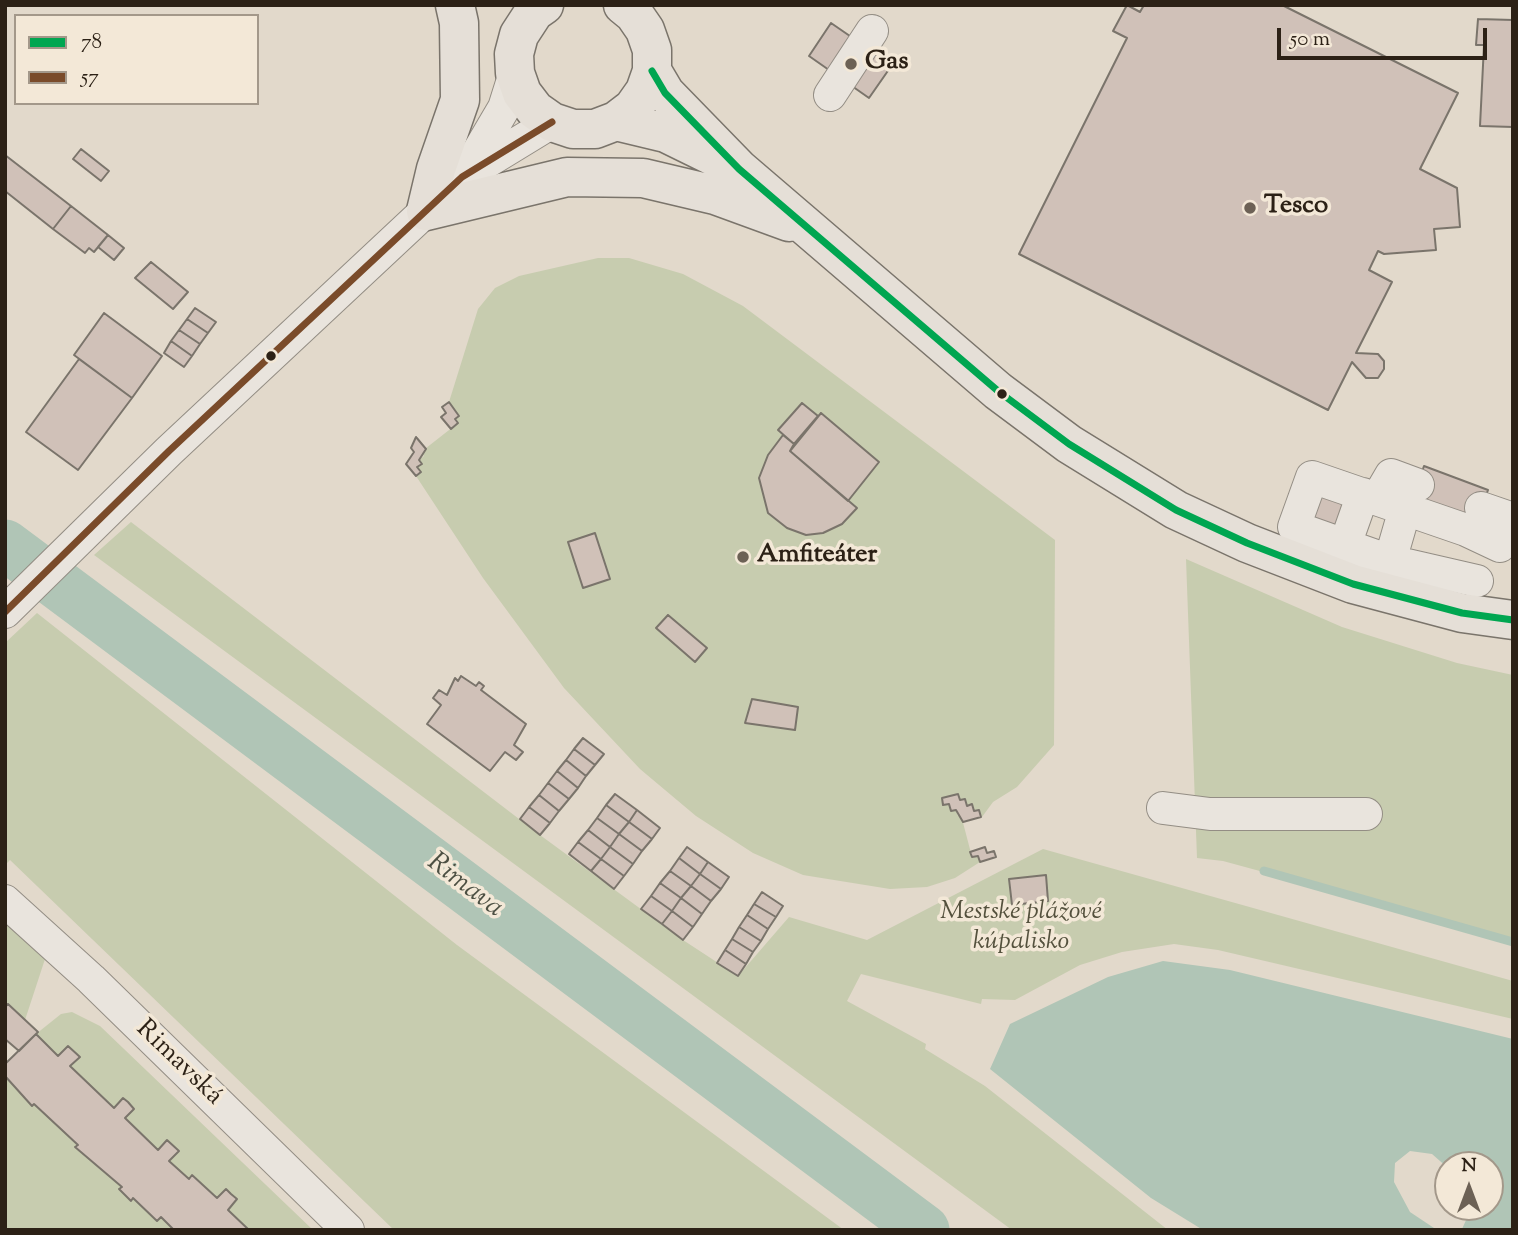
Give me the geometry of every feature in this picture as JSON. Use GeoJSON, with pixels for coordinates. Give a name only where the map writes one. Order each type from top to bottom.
{"type":"FeatureCollection","features":[{"type":"Feature","properties":{"kind":"main road"},"geometry":{"type":"LineString","coordinates":[[455,5],[459,23],[460,100],[436,169],[426,211],[567,177],[643,178],[715,195],[810,229]]}},
{"type":"Feature","properties":{"kind":"main road"},"geometry":{"type":"LineString","coordinates":[[544,5],[516,20],[515,73],[522,93],[535,110],[552,122],[573,129],[595,128],[616,121],[633,108],[645,91],[652,71],[652,50],[641,14]]}},
{"type":"Feature","properties":{"kind":"main road"},"geometry":{"type":"LineString","coordinates":[[652,71],[665,93],[740,169],[998,391],[1069,444],[1176,510],[1247,543],[1353,584],[1469,597],[1513,620]]}},
{"type":"Feature","properties":{"kind":"main road"},"geometry":{"type":"LineString","coordinates":[[616,121],[666,133],[740,169]]}},
{"type":"Feature","properties":{"kind":"street"},"geometry":{"type":"LineString","coordinates":[[830,95],[872,31]]}},
{"type":"Feature","properties":{"kind":"street"},"geometry":{"type":"LineString","coordinates":[[462,177],[503,108],[515,73]]}},
{"type":"Feature","properties":{"kind":"street"},"geometry":{"type":"LineString","coordinates":[[5,612],[169,451],[462,177],[552,122]]}},
{"type":"Feature","properties":{"kind":"street"},"geometry":{"type":"LineString","coordinates":[[1323,481],[1391,497],[1466,530],[1508,532],[1469,597],[1390,561],[1294,527],[1323,481]]}},
{"type":"Feature","properties":{"kind":"street"},"geometry":{"type":"LineString","coordinates":[[1390,561],[1391,497]]}},
{"type":"Feature","properties":{"kind":"street"},"geometry":{"type":"LineString","coordinates":[[1345,545],[1391,497]]}},
{"type":"Feature","properties":{"kind":"street"},"geometry":{"type":"LineString","coordinates":[[1481,508],[1508,532]]}},
{"type":"Feature","properties":{"kind":"street"},"geometry":{"type":"LineString","coordinates":[[1163,808],[1210,814],[1366,814]]}},
{"type":"Feature","properties":{"kind":"street","name":"Rimavská"},"geometry":{"type":"LineString","coordinates":[[5,901],[348,1230]]}},
{"type":"Feature","properties":{"kind":"green space"},"geometry":{"type":"Polygon","coordinates":[[[598,258],[629,258],[683,274],[743,306],[1055,540],[1054,745],[1017,787],[993,802],[982,817],[979,810],[974,811],[972,805],[967,806],[965,799],[960,800],[958,794],[942,798],[943,805],[949,804],[951,811],[956,810],[958,816],[961,815],[972,857],[978,856],[980,862],[955,878],[927,887],[890,889],[803,875],[753,853],[696,816],[640,769],[564,688],[483,578],[416,476],[421,472],[417,467],[422,464],[419,460],[424,456],[421,452],[458,423],[455,419],[459,416],[449,402],[478,309],[495,288],[519,276],[598,258]]]}},
{"type":"Feature","properties":{"kind":"green space","name":"Mestské plážové kúpalisko"},"geometry":{"type":"Polygon","coordinates":[[[131,522],[540,835],[683,940],[738,976],[789,917],[867,940],[1043,849],[1513,981],[1513,1019],[1218,950],[1174,944],[1122,952],[1080,965],[1015,1000],[982,999],[981,1004],[861,974],[847,1001],[926,1044],[925,1049],[985,1086],[1168,1230],[1012,1230],[94,555],[131,522]]]}},
{"type":"Feature","properties":{"kind":"green space"},"geometry":{"type":"Polygon","coordinates":[[[1186,559],[1342,627],[1457,663],[1513,675],[1513,940],[1223,861],[1197,858],[1186,559]]]}},
{"type":"Feature","properties":{"kind":"green space"},"geometry":{"type":"Polygon","coordinates":[[[37,613],[457,945],[844,1230],[394,1230],[10,860],[5,865],[5,643],[37,613]]]}},
{"type":"Feature","properties":{"kind":"green space"},"geometry":{"type":"Polygon","coordinates":[[[5,913],[46,956],[25,1020],[9,1004],[5,1007],[5,913]]]}},
{"type":"Feature","properties":{"kind":"green space"},"geometry":{"type":"Polygon","coordinates":[[[72,1012],[100,1026],[313,1230],[249,1230],[228,1210],[237,1200],[226,1189],[217,1198],[193,1175],[189,1179],[169,1161],[179,1151],[167,1140],[158,1150],[125,1118],[134,1109],[128,1102],[123,1098],[114,1108],[70,1066],[79,1057],[68,1046],[58,1056],[36,1034],[61,1014],[72,1012]]]}},
{"type":"Feature","properties":{"kind":"green space"},"geometry":{"type":"Polygon","coordinates":[[[5,1076],[32,1106],[34,1104],[78,1145],[76,1148],[122,1187],[131,1200],[133,1198],[157,1221],[161,1217],[174,1230],[5,1230],[5,1076]]]}},
{"type":"Feature","properties":{"kind":"shaded area"},"geometry":{"type":"Polygon","coordinates":[[[1163,961],[1230,970],[1513,1039],[1513,1230],[1439,1230],[1462,1229],[1466,1221],[1504,1221],[1504,1151],[1434,1151],[1434,1156],[1410,1151],[1395,1163],[1394,1182],[1410,1212],[1437,1230],[1203,1230],[1151,1198],[990,1069],[1010,1024],[1108,977],[1163,961]]]}},
{"type":"Feature","properties":{"kind":"building","name":"Tesco"},"geometry":{"type":"Polygon","coordinates":[[[1127,5],[1140,12],[1144,5],[1282,5],[1458,93],[1420,169],[1457,188],[1460,227],[1434,229],[1436,250],[1384,254],[1378,251],[1369,270],[1392,282],[1356,353],[1378,354],[1384,361],[1384,369],[1378,378],[1366,378],[1352,362],[1328,410],[1019,254],[1127,38],[1113,31],[1127,5]]]}},
{"type":"Feature","properties":{"kind":"building"},"geometry":{"type":"Polygon","coordinates":[[[1478,19],[1513,20],[1513,127],[1480,126],[1484,45],[1476,45],[1478,19]]]}},
{"type":"Feature","properties":{"kind":"building"},"geometry":{"type":"Polygon","coordinates":[[[831,23],[892,65],[869,98],[809,56],[831,23]]]}},
{"type":"Feature","properties":{"kind":"building"},"geometry":{"type":"Polygon","coordinates":[[[81,149],[109,171],[101,181],[73,159],[81,149]]]}},
{"type":"Feature","properties":{"kind":"building"},"geometry":{"type":"Polygon","coordinates":[[[5,155],[71,206],[53,229],[5,191],[5,155]]]}},
{"type":"Feature","properties":{"kind":"building"},"geometry":{"type":"Polygon","coordinates":[[[71,206],[108,235],[94,252],[89,248],[85,253],[53,229],[71,206]]]}},
{"type":"Feature","properties":{"kind":"building"},"geometry":{"type":"Polygon","coordinates":[[[108,235],[124,248],[114,260],[98,247],[108,235]]]}},
{"type":"Feature","properties":{"kind":"building"},"geometry":{"type":"Polygon","coordinates":[[[151,262],[188,292],[173,309],[135,278],[151,262]]]}},
{"type":"Feature","properties":{"kind":"building"},"geometry":{"type":"Polygon","coordinates":[[[195,308],[216,322],[208,333],[187,319],[195,308]]]}},
{"type":"Feature","properties":{"kind":"building"},"geometry":{"type":"Polygon","coordinates":[[[104,313],[162,356],[132,398],[74,355],[104,313]]]}},
{"type":"Feature","properties":{"kind":"building"},"geometry":{"type":"Polygon","coordinates":[[[187,319],[208,333],[200,344],[179,330],[187,319]]]}},
{"type":"Feature","properties":{"kind":"building"},"geometry":{"type":"Polygon","coordinates":[[[179,330],[200,344],[192,356],[171,341],[179,330]]]}},
{"type":"Feature","properties":{"kind":"building"},"geometry":{"type":"Polygon","coordinates":[[[171,341],[192,356],[184,367],[164,353],[171,341]]]}},
{"type":"Feature","properties":{"kind":"building"},"geometry":{"type":"Polygon","coordinates":[[[79,359],[132,398],[78,470],[26,432],[79,359]]]}},
{"type":"Feature","properties":{"kind":"building"},"geometry":{"type":"Polygon","coordinates":[[[449,402],[459,416],[455,419],[458,423],[451,429],[441,417],[446,413],[442,407],[449,402]]]}},
{"type":"Feature","properties":{"kind":"building"},"geometry":{"type":"Polygon","coordinates":[[[802,403],[818,416],[794,444],[778,430],[802,403]]]}},
{"type":"Feature","properties":{"kind":"building"},"geometry":{"type":"Polygon","coordinates":[[[821,413],[879,462],[848,501],[790,451],[821,413]]]}},
{"type":"Feature","properties":{"kind":"building"},"geometry":{"type":"Polygon","coordinates":[[[783,435],[794,444],[790,451],[857,508],[842,524],[823,533],[806,535],[787,528],[768,513],[759,478],[768,455],[783,435]]]}},
{"type":"Feature","properties":{"kind":"building"},"geometry":{"type":"Polygon","coordinates":[[[416,437],[426,449],[419,460],[422,464],[417,467],[421,472],[416,476],[406,464],[414,452],[411,448],[416,437]]]}},
{"type":"Feature","properties":{"kind":"building"},"geometry":{"type":"Polygon","coordinates":[[[1424,466],[1488,490],[1477,520],[1413,497],[1424,466]]]}},
{"type":"Feature","properties":{"kind":"building"},"geometry":{"type":"Polygon","coordinates":[[[1298,484],[1372,510],[1363,537],[1288,511],[1298,484]]]}},
{"type":"Feature","properties":{"kind":"building"},"geometry":{"type":"Polygon","coordinates":[[[595,533],[610,579],[583,588],[568,542],[595,533]]]}},
{"type":"Feature","properties":{"kind":"building"},"geometry":{"type":"Polygon","coordinates":[[[668,615],[707,648],[695,662],[656,628],[668,615]]]}},
{"type":"Feature","properties":{"kind":"building"},"geometry":{"type":"Polygon","coordinates":[[[461,676],[476,686],[479,682],[484,686],[481,690],[526,724],[514,745],[523,752],[516,760],[505,752],[490,771],[427,724],[441,705],[433,698],[439,690],[447,695],[455,678],[458,681],[461,676]]]}},
{"type":"Feature","properties":{"kind":"building"},"geometry":{"type":"Polygon","coordinates":[[[752,699],[798,707],[795,730],[745,723],[752,699]]]}},
{"type":"Feature","properties":{"kind":"building"},"geometry":{"type":"Polygon","coordinates":[[[583,738],[604,754],[595,765],[574,749],[583,738]]]}},
{"type":"Feature","properties":{"kind":"building"},"geometry":{"type":"Polygon","coordinates":[[[574,749],[595,765],[586,776],[566,760],[574,749]]]}},
{"type":"Feature","properties":{"kind":"building"},"geometry":{"type":"Polygon","coordinates":[[[566,760],[586,776],[578,788],[557,771],[566,760]]]}},
{"type":"Feature","properties":{"kind":"building"},"geometry":{"type":"Polygon","coordinates":[[[557,771],[578,788],[569,799],[548,783],[557,771]]]}},
{"type":"Feature","properties":{"kind":"building"},"geometry":{"type":"Polygon","coordinates":[[[548,783],[569,799],[559,811],[539,795],[548,783]]]}},
{"type":"Feature","properties":{"kind":"building"},"geometry":{"type":"Polygon","coordinates":[[[615,794],[637,810],[629,822],[606,805],[615,794]]]}},
{"type":"Feature","properties":{"kind":"building"},"geometry":{"type":"Polygon","coordinates":[[[958,794],[960,800],[965,799],[967,806],[972,804],[974,811],[979,810],[981,817],[963,822],[956,810],[951,811],[949,804],[943,805],[942,798],[958,794]]]}},
{"type":"Feature","properties":{"kind":"building"},"geometry":{"type":"Polygon","coordinates":[[[539,795],[559,811],[550,823],[529,807],[539,795]]]}},
{"type":"Feature","properties":{"kind":"building"},"geometry":{"type":"Polygon","coordinates":[[[606,805],[629,822],[619,834],[597,818],[606,805]]]}},
{"type":"Feature","properties":{"kind":"building"},"geometry":{"type":"Polygon","coordinates":[[[529,807],[550,823],[540,835],[520,819],[529,807]]]}},
{"type":"Feature","properties":{"kind":"building"},"geometry":{"type":"Polygon","coordinates":[[[637,810],[660,828],[652,839],[629,822],[637,810]]]}},
{"type":"Feature","properties":{"kind":"building"},"geometry":{"type":"Polygon","coordinates":[[[597,818],[619,834],[610,847],[588,830],[597,818]]]}},
{"type":"Feature","properties":{"kind":"building"},"geometry":{"type":"Polygon","coordinates":[[[629,822],[652,839],[642,851],[619,834],[629,822]]]}},
{"type":"Feature","properties":{"kind":"building"},"geometry":{"type":"Polygon","coordinates":[[[588,830],[610,847],[601,859],[578,842],[588,830]]]}},
{"type":"Feature","properties":{"kind":"building"},"geometry":{"type":"Polygon","coordinates":[[[619,834],[642,851],[633,864],[610,847],[619,834]]]}},
{"type":"Feature","properties":{"kind":"building"},"geometry":{"type":"Polygon","coordinates":[[[578,842],[601,859],[591,871],[569,854],[578,842]]]}},
{"type":"Feature","properties":{"kind":"building"},"geometry":{"type":"Polygon","coordinates":[[[610,847],[633,864],[624,876],[601,859],[610,847]]]}},
{"type":"Feature","properties":{"kind":"building"},"geometry":{"type":"Polygon","coordinates":[[[687,847],[708,862],[700,874],[679,858],[687,847]]]}},
{"type":"Feature","properties":{"kind":"building"},"geometry":{"type":"Polygon","coordinates":[[[985,847],[987,853],[994,851],[996,857],[980,862],[978,856],[972,857],[970,852],[985,847]]]}},
{"type":"Feature","properties":{"kind":"building"},"geometry":{"type":"Polygon","coordinates":[[[679,858],[700,874],[691,886],[670,871],[679,858]]]}},
{"type":"Feature","properties":{"kind":"building"},"geometry":{"type":"Polygon","coordinates":[[[601,859],[624,876],[614,889],[591,871],[601,859]]]}},
{"type":"Feature","properties":{"kind":"building"},"geometry":{"type":"Polygon","coordinates":[[[708,862],[729,877],[721,889],[700,874],[708,862]]]}},
{"type":"Feature","properties":{"kind":"building"},"geometry":{"type":"Polygon","coordinates":[[[670,871],[691,886],[681,898],[660,883],[670,871]]]}},
{"type":"Feature","properties":{"kind":"building"},"geometry":{"type":"Polygon","coordinates":[[[700,874],[721,889],[711,901],[691,886],[700,874]]]}},
{"type":"Feature","properties":{"kind":"building"},"geometry":{"type":"Polygon","coordinates":[[[1046,875],[1048,901],[1012,905],[1009,879],[1046,875]]]}},
{"type":"Feature","properties":{"kind":"building"},"geometry":{"type":"Polygon","coordinates":[[[660,883],[681,898],[672,911],[651,896],[660,883]]]}},
{"type":"Feature","properties":{"kind":"building"},"geometry":{"type":"Polygon","coordinates":[[[691,886],[711,901],[702,914],[681,898],[691,886]]]}},
{"type":"Feature","properties":{"kind":"building"},"geometry":{"type":"Polygon","coordinates":[[[762,892],[783,906],[776,917],[754,904],[762,892]]]}},
{"type":"Feature","properties":{"kind":"building"},"geometry":{"type":"Polygon","coordinates":[[[651,896],[672,911],[662,924],[641,909],[651,896]]]}},
{"type":"Feature","properties":{"kind":"building"},"geometry":{"type":"Polygon","coordinates":[[[681,898],[702,914],[693,927],[672,911],[681,898]]]}},
{"type":"Feature","properties":{"kind":"building"},"geometry":{"type":"Polygon","coordinates":[[[754,904],[776,917],[768,929],[747,915],[754,904]]]}},
{"type":"Feature","properties":{"kind":"building"},"geometry":{"type":"Polygon","coordinates":[[[672,911],[693,927],[683,940],[662,924],[672,911]]]}},
{"type":"Feature","properties":{"kind":"building"},"geometry":{"type":"Polygon","coordinates":[[[747,915],[768,929],[761,941],[739,927],[747,915]]]}},
{"type":"Feature","properties":{"kind":"building"},"geometry":{"type":"Polygon","coordinates":[[[739,927],[761,941],[753,952],[732,939],[739,927]]]}},
{"type":"Feature","properties":{"kind":"building"},"geometry":{"type":"Polygon","coordinates":[[[732,939],[753,952],[746,964],[725,950],[732,939]]]}},
{"type":"Feature","properties":{"kind":"building"},"geometry":{"type":"Polygon","coordinates":[[[725,950],[746,964],[738,976],[717,963],[725,950]]]}},
{"type":"Feature","properties":{"kind":"building"},"geometry":{"type":"Polygon","coordinates":[[[8,1004],[38,1032],[19,1051],[5,1039],[5,1007],[8,1004]]]}},
{"type":"Feature","properties":{"kind":"building"},"geometry":{"type":"Polygon","coordinates":[[[36,1034],[58,1056],[68,1046],[80,1057],[70,1066],[114,1108],[123,1098],[128,1102],[134,1109],[125,1118],[158,1150],[167,1140],[179,1151],[169,1161],[189,1179],[192,1175],[217,1198],[226,1189],[237,1199],[228,1210],[249,1230],[174,1230],[161,1217],[157,1221],[133,1198],[131,1201],[119,1189],[122,1187],[75,1147],[78,1145],[34,1104],[32,1106],[5,1076],[5,1064],[36,1034]]]}},
{"type":"Feature","properties":{"kind":"waterway","name":"Rimava"},"geometry":{"type":"LineString","coordinates":[[5,545],[924,1230]]}},
{"type":"Feature","properties":{"kind":"waterway","name":"Rimava"},"geometry":{"type":"LineString","coordinates":[[5,554],[15,553]]}},
{"type":"Feature","properties":{"kind":"waterway"},"geometry":{"type":"LineString","coordinates":[[1264,871],[1513,942]]}},
{"type":"Feature","properties":{"kind":"transit line","name":"78"},"geometry":{"type":"LineString","coordinates":[[652,71],[665,93],[739,169],[998,391],[1069,444],[1176,510],[1247,543],[1353,584],[1462,613],[1513,620]]}},
{"type":"Feature","properties":{"kind":"transit line","name":"57"},"geometry":{"type":"LineString","coordinates":[[5,612],[169,451],[462,177],[552,122]]}},
{"type":"Feature","properties":{"kind":"place","name":"Gas"},"geometry":{"type":"Point","coordinates":[851,64]}},
{"type":"Feature","properties":{"kind":"place","name":"Tesco"},"geometry":{"type":"Point","coordinates":[1250,208]}},
{"type":"Feature","properties":{"kind":"place","name":"Amfiteáter"},"geometry":{"type":"Point","coordinates":[743,557]}}]}
